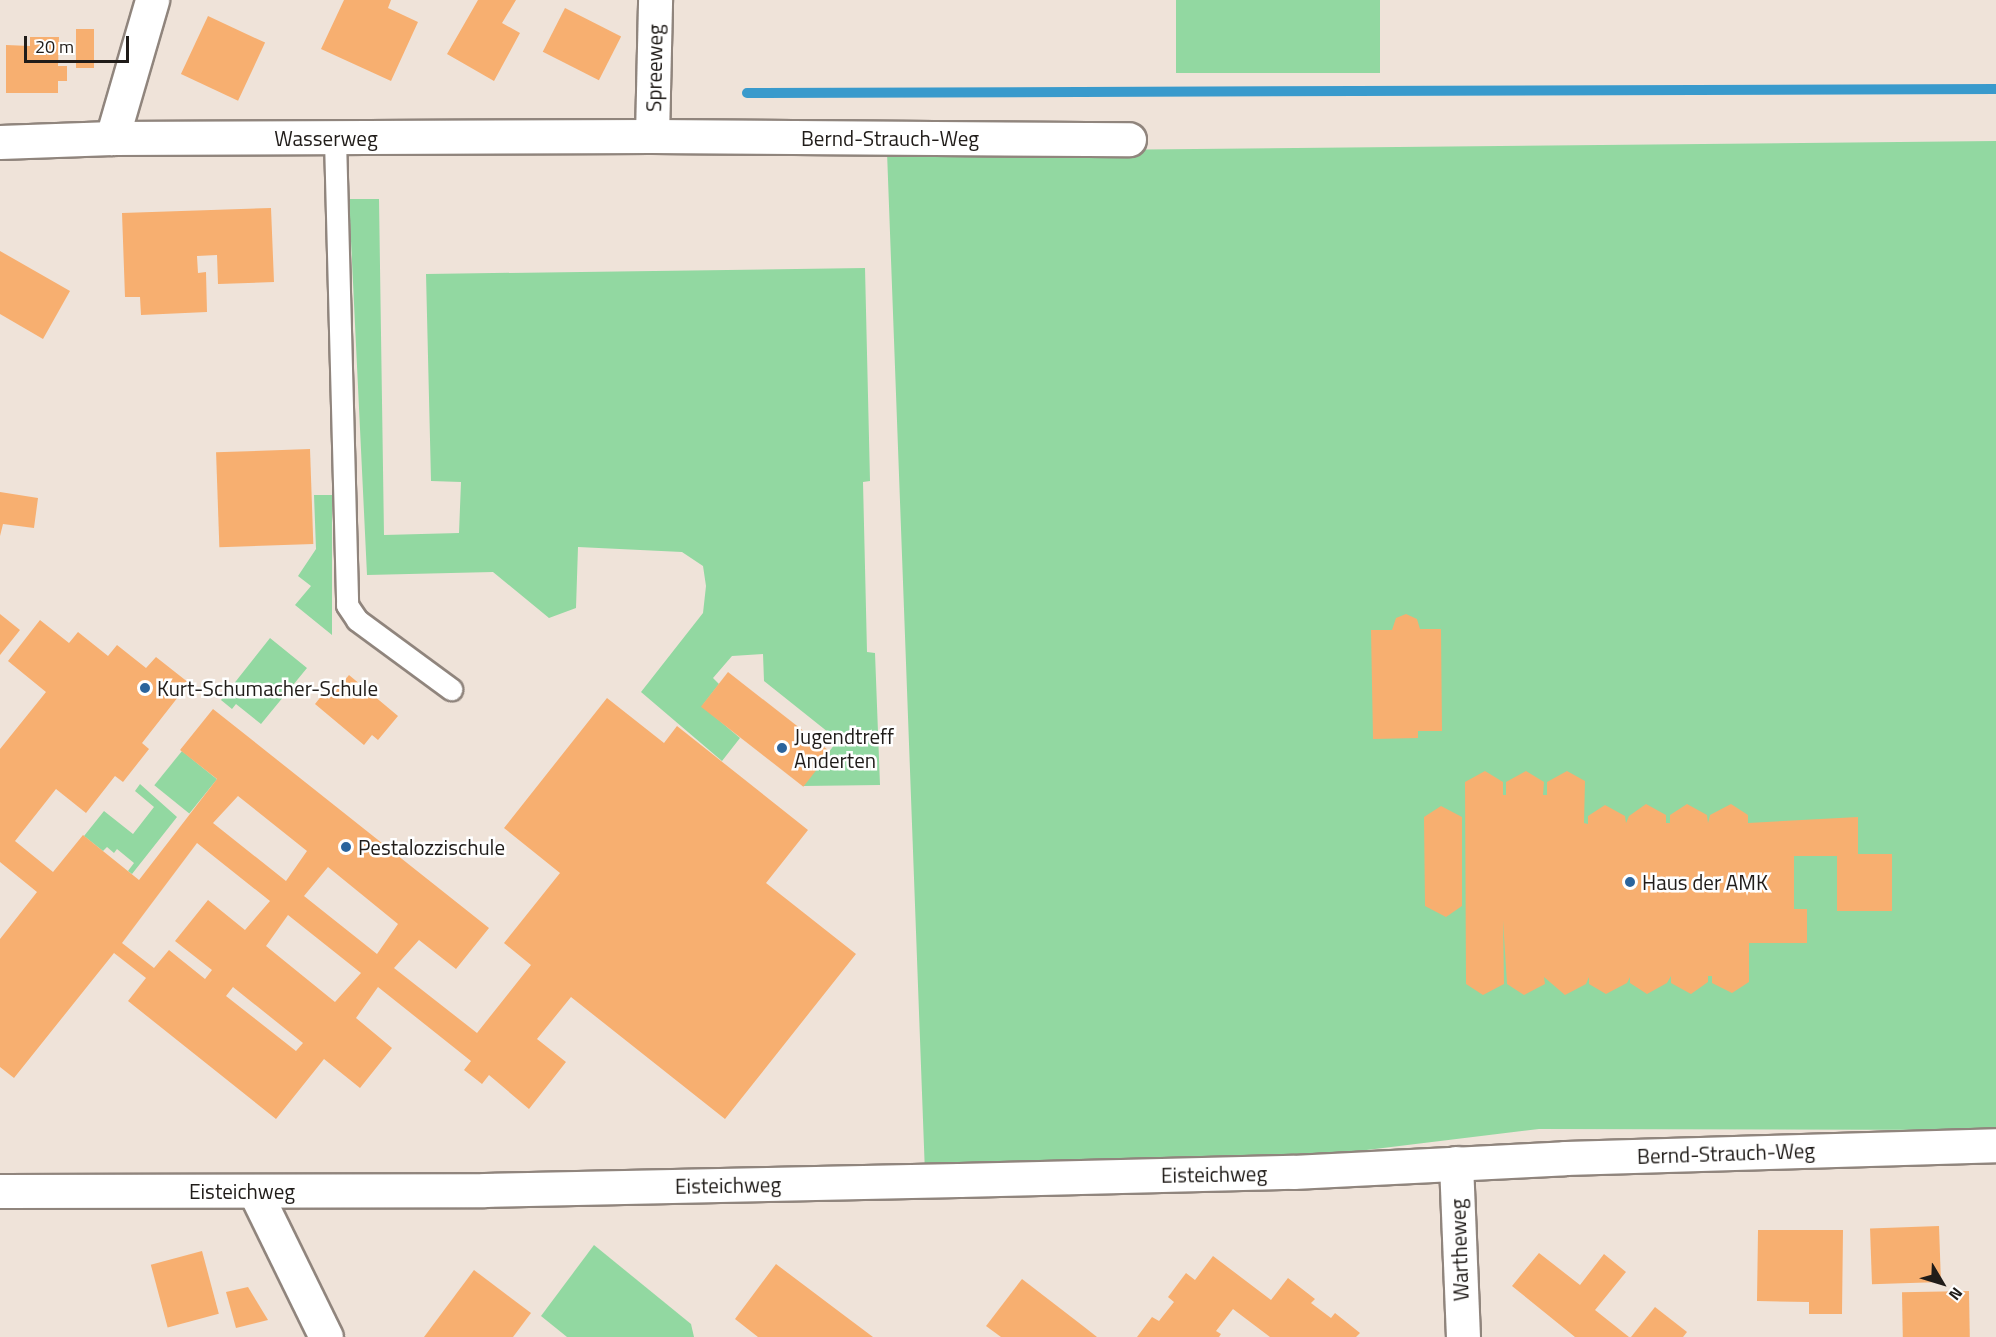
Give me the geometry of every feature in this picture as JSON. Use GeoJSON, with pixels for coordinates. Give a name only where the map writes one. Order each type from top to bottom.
{"type":"FeatureCollection","features":[{"type":"Feature","properties":{"kind":"street"},"geometry":{"type":"LineString","coordinates":[[112,138],[152,0]]}},
{"type":"Feature","properties":{"kind":"street","name":"Spreeweg"},"geometry":{"type":"LineString","coordinates":[[652,136],[655,0]]}},
{"type":"Feature","properties":{"kind":"street","name":"Wasserweg"},"geometry":{"type":"LineString","coordinates":[[0,142],[112,138],[335,139],[652,136]]}},
{"type":"Feature","properties":{"kind":"street","name":"Bernd-Strauch-Weg"},"geometry":{"type":"LineString","coordinates":[[652,136],[1129,139]]}},
{"type":"Feature","properties":{"kind":"street","name":"Bernd-Strauch-Weg"},"geometry":{"type":"LineString","coordinates":[[1456,1163],[1996,1145]]}},
{"type":"Feature","properties":{"kind":"street","name":"Eisteichweg"},"geometry":{"type":"LineString","coordinates":[[0,1191],[255,1191],[1281,1172],[1456,1163]]}},
{"type":"Feature","properties":{"kind":"street","name":"Wartheweg"},"geometry":{"type":"LineString","coordinates":[[1456,1163],[1463,1337]]}},
{"type":"Feature","properties":{"kind":"street"},"geometry":{"type":"LineString","coordinates":[[255,1191],[326,1337]]}},
{"type":"Feature","properties":{"kind":"lane"},"geometry":{"type":"LineString","coordinates":[[335,139],[347,605],[357,620],[451,688]]}},
{"type":"Feature","properties":{"kind":"green space"},"geometry":{"type":"Polygon","coordinates":[[[1176,0],[1380,0],[1380,73],[1176,73],[1176,0]]]}},
{"type":"Feature","properties":{"kind":"green space"},"geometry":{"type":"Polygon","coordinates":[[[1996,141],[1996,1130],[1539,1129],[1293,1159],[925,1174],[887,152],[1996,141]]]}},
{"type":"Feature","properties":{"kind":"green space"},"geometry":{"type":"Polygon","coordinates":[[[349,199],[379,199],[384,535],[459,533],[461,482],[431,481],[426,274],[865,268],[870,481],[863,482],[867,652],[875,653],[880,785],[803,786],[838,740],[764,681],[763,654],[732,656],[713,678],[719,684],[702,706],[740,738],[722,761],[641,692],[703,613],[706,586],[703,566],[682,552],[578,547],[576,608],[549,618],[493,572],[367,575],[349,199]]]}},
{"type":"Feature","properties":{"kind":"green space"},"geometry":{"type":"Polygon","coordinates":[[[314,495],[332,495],[332,635],[295,605],[311,586],[298,576],[316,549],[314,495]]]}},
{"type":"Feature","properties":{"kind":"green space"},"geometry":{"type":"Polygon","coordinates":[[[270,638],[307,668],[261,724],[236,704],[232,709],[221,700],[270,638]]]}},
{"type":"Feature","properties":{"kind":"green space"},"geometry":{"type":"Polygon","coordinates":[[[182,751],[217,779],[189,814],[154,785],[182,751]]]}},
{"type":"Feature","properties":{"kind":"green space"},"geometry":{"type":"Polygon","coordinates":[[[140,784],[177,817],[132,874],[128,871],[134,863],[117,849],[114,853],[107,847],[103,851],[84,836],[104,811],[133,834],[154,807],[135,791],[140,784]]]}},
{"type":"Feature","properties":{"kind":"green space"},"geometry":{"type":"Polygon","coordinates":[[[594,1245],[691,1324],[694,1337],[567,1337],[541,1316],[594,1245]]]}},
{"type":"Feature","properties":{"kind":"building"},"geometry":{"type":"Polygon","coordinates":[[[344,0],[391,0],[388,8],[418,22],[391,81],[321,49],[344,0]]]}},
{"type":"Feature","properties":{"kind":"building"},"geometry":{"type":"Polygon","coordinates":[[[478,0],[516,0],[502,23],[520,33],[494,81],[447,54],[478,0]]]}},
{"type":"Feature","properties":{"kind":"building"},"geometry":{"type":"Polygon","coordinates":[[[565,8],[621,37],[599,80],[543,52],[565,8]]]}},
{"type":"Feature","properties":{"kind":"building"},"geometry":{"type":"Polygon","coordinates":[[[208,16],[265,43],[238,101],[181,74],[208,16]]]}},
{"type":"Feature","properties":{"kind":"building"},"geometry":{"type":"Polygon","coordinates":[[[76,29],[94,29],[94,68],[76,68],[76,29]]]}},
{"type":"Feature","properties":{"kind":"building"},"geometry":{"type":"Polygon","coordinates":[[[30,37],[59,37],[58,66],[67,66],[67,81],[58,81],[58,93],[6,93],[6,45],[30,46],[30,37]]]}},
{"type":"Feature","properties":{"kind":"building"},"geometry":{"type":"Polygon","coordinates":[[[271,208],[274,282],[218,284],[217,255],[197,256],[198,273],[206,272],[207,312],[141,315],[140,297],[125,297],[122,213],[271,208]]]}},
{"type":"Feature","properties":{"kind":"building"},"geometry":{"type":"Polygon","coordinates":[[[0,251],[70,291],[43,339],[0,314],[0,251]]]}},
{"type":"Feature","properties":{"kind":"building"},"geometry":{"type":"Polygon","coordinates":[[[310,449],[313,544],[219,547],[216,452],[310,449]]]}},
{"type":"Feature","properties":{"kind":"building"},"geometry":{"type":"Polygon","coordinates":[[[0,492],[38,498],[34,528],[3,524],[0,536],[0,492]]]}},
{"type":"Feature","properties":{"kind":"building"},"geometry":{"type":"Polygon","coordinates":[[[0,614],[20,630],[0,655],[0,614]]]}},
{"type":"Feature","properties":{"kind":"building"},"geometry":{"type":"Polygon","coordinates":[[[1406,614],[1417,619],[1420,629],[1441,629],[1442,731],[1418,731],[1418,738],[1373,739],[1371,630],[1392,630],[1396,618],[1406,614]]]}},
{"type":"Feature","properties":{"kind":"building"},"geometry":{"type":"Polygon","coordinates":[[[40,620],[69,643],[78,632],[108,656],[117,645],[146,668],[156,657],[189,683],[142,743],[149,749],[123,782],[115,776],[86,813],[56,789],[15,841],[53,872],[83,835],[139,880],[217,779],[180,750],[213,709],[489,928],[456,969],[419,940],[394,968],[477,1033],[531,965],[504,943],[560,873],[504,828],[607,698],[664,743],[677,726],[808,830],[766,883],[856,954],[725,1119],[571,997],[537,1039],[566,1062],[529,1109],[489,1075],[482,1084],[464,1070],[471,1061],[378,987],[356,1018],[392,1048],[360,1088],[324,1059],[276,1119],[128,1001],[146,978],[114,953],[14,1078],[0,1067],[0,939],[37,892],[0,862],[0,749],[46,692],[8,661],[40,620]],[[238,796],[213,823],[286,881],[307,851],[238,796]],[[197,843],[122,943],[154,968],[169,950],[205,979],[212,970],[175,941],[208,900],[245,930],[270,901],[197,843]],[[328,867],[304,896],[377,954],[398,924],[328,867]],[[288,915],[266,946],[335,1002],[361,973],[288,915]],[[233,987],[226,996],[296,1051],[303,1043],[233,987]]]}},
{"type":"Feature","properties":{"kind":"building"},"geometry":{"type":"Polygon","coordinates":[[[728,672],[830,752],[803,787],[701,707],[728,672]]]}},
{"type":"Feature","properties":{"kind":"building"},"geometry":{"type":"Polygon","coordinates":[[[349,675],[398,716],[378,740],[372,735],[364,745],[315,704],[323,694],[329,699],[349,675]]]}},
{"type":"Feature","properties":{"kind":"building","name":"Haus der AMK"},"geometry":{"type":"Polygon","coordinates":[[[1485,771],[1503,782],[1503,795],[1506,795],[1506,782],[1526,771],[1544,782],[1543,795],[1547,795],[1547,782],[1567,771],[1585,781],[1584,823],[1588,824],[1588,816],[1605,805],[1625,816],[1626,823],[1629,816],[1646,804],[1666,815],[1666,823],[1670,823],[1670,815],[1687,804],[1707,815],[1708,823],[1710,815],[1731,804],[1748,815],[1748,823],[1858,817],[1858,854],[1892,854],[1892,911],[1837,911],[1837,856],[1794,856],[1794,909],[1807,909],[1807,943],[1749,943],[1749,982],[1732,993],[1712,983],[1712,976],[1708,976],[1708,982],[1691,994],[1671,983],[1671,976],[1667,983],[1647,994],[1630,983],[1630,977],[1627,983],[1606,994],[1589,984],[1589,977],[1586,984],[1565,995],[1544,977],[1545,984],[1524,995],[1507,984],[1503,920],[1504,984],[1483,995],[1466,984],[1465,782],[1485,771]]]}},
{"type":"Feature","properties":{"kind":"building"},"geometry":{"type":"Polygon","coordinates":[[[1441,806],[1462,817],[1462,906],[1446,917],[1425,906],[1424,817],[1441,806]]]}},
{"type":"Feature","properties":{"kind":"building"},"geometry":{"type":"Polygon","coordinates":[[[1939,1226],[1941,1282],[1872,1284],[1870,1228],[1939,1226]]]}},
{"type":"Feature","properties":{"kind":"building"},"geometry":{"type":"Polygon","coordinates":[[[1758,1230],[1843,1230],[1842,1314],[1809,1314],[1809,1302],[1757,1301],[1758,1230]]]}},
{"type":"Feature","properties":{"kind":"building"},"geometry":{"type":"Polygon","coordinates":[[[202,1251],[219,1314],[168,1328],[151,1265],[202,1251]]]}},
{"type":"Feature","properties":{"kind":"building"},"geometry":{"type":"Polygon","coordinates":[[[1539,1253],[1580,1285],[1604,1254],[1626,1272],[1595,1310],[1629,1337],[1575,1337],[1512,1286],[1539,1253]]]}},
{"type":"Feature","properties":{"kind":"building"},"geometry":{"type":"Polygon","coordinates":[[[1213,1256],[1271,1300],[1288,1278],[1315,1299],[1311,1303],[1331,1318],[1335,1313],[1360,1333],[1356,1337],[1270,1337],[1233,1309],[1216,1331],[1221,1334],[1219,1337],[1137,1337],[1152,1317],[1159,1321],[1174,1302],[1168,1297],[1186,1273],[1195,1280],[1213,1256]]]}},
{"type":"Feature","properties":{"kind":"building"},"geometry":{"type":"Polygon","coordinates":[[[776,1264],[873,1337],[758,1337],[735,1319],[776,1264]]]}},
{"type":"Feature","properties":{"kind":"building"},"geometry":{"type":"Polygon","coordinates":[[[474,1270],[531,1313],[513,1337],[424,1337],[474,1270]]]}},
{"type":"Feature","properties":{"kind":"building"},"geometry":{"type":"Polygon","coordinates":[[[1022,1279],[1097,1337],[1001,1337],[986,1326],[1022,1279]]]}},
{"type":"Feature","properties":{"kind":"building"},"geometry":{"type":"Polygon","coordinates":[[[248,1287],[268,1320],[236,1328],[226,1292],[248,1287]]]}},
{"type":"Feature","properties":{"kind":"building"},"geometry":{"type":"Polygon","coordinates":[[[1969,1291],[1970,1337],[1903,1337],[1902,1292],[1969,1291]]]}},
{"type":"Feature","properties":{"kind":"building"},"geometry":{"type":"Polygon","coordinates":[[[1655,1307],[1687,1332],[1683,1337],[1631,1337],[1655,1307]]]}},
{"type":"Feature","properties":{"kind":"waterway"},"geometry":{"type":"LineString","coordinates":[[747,93],[1996,89]]}},
{"type":"Feature","properties":{"kind":"place","name":"Kurt-Schumacher-Schule"},"geometry":{"type":"Point","coordinates":[145,688]}},
{"type":"Feature","properties":{"kind":"place","name":"Jugendtreff Anderten"},"geometry":{"type":"Point","coordinates":[782,748]}},
{"type":"Feature","properties":{"kind":"place","name":"Pestalozzischule"},"geometry":{"type":"Point","coordinates":[346,847]}},
{"type":"Feature","properties":{"kind":"place","name":"Haus der AMK"},"geometry":{"type":"Point","coordinates":[1630,882]}}]}
